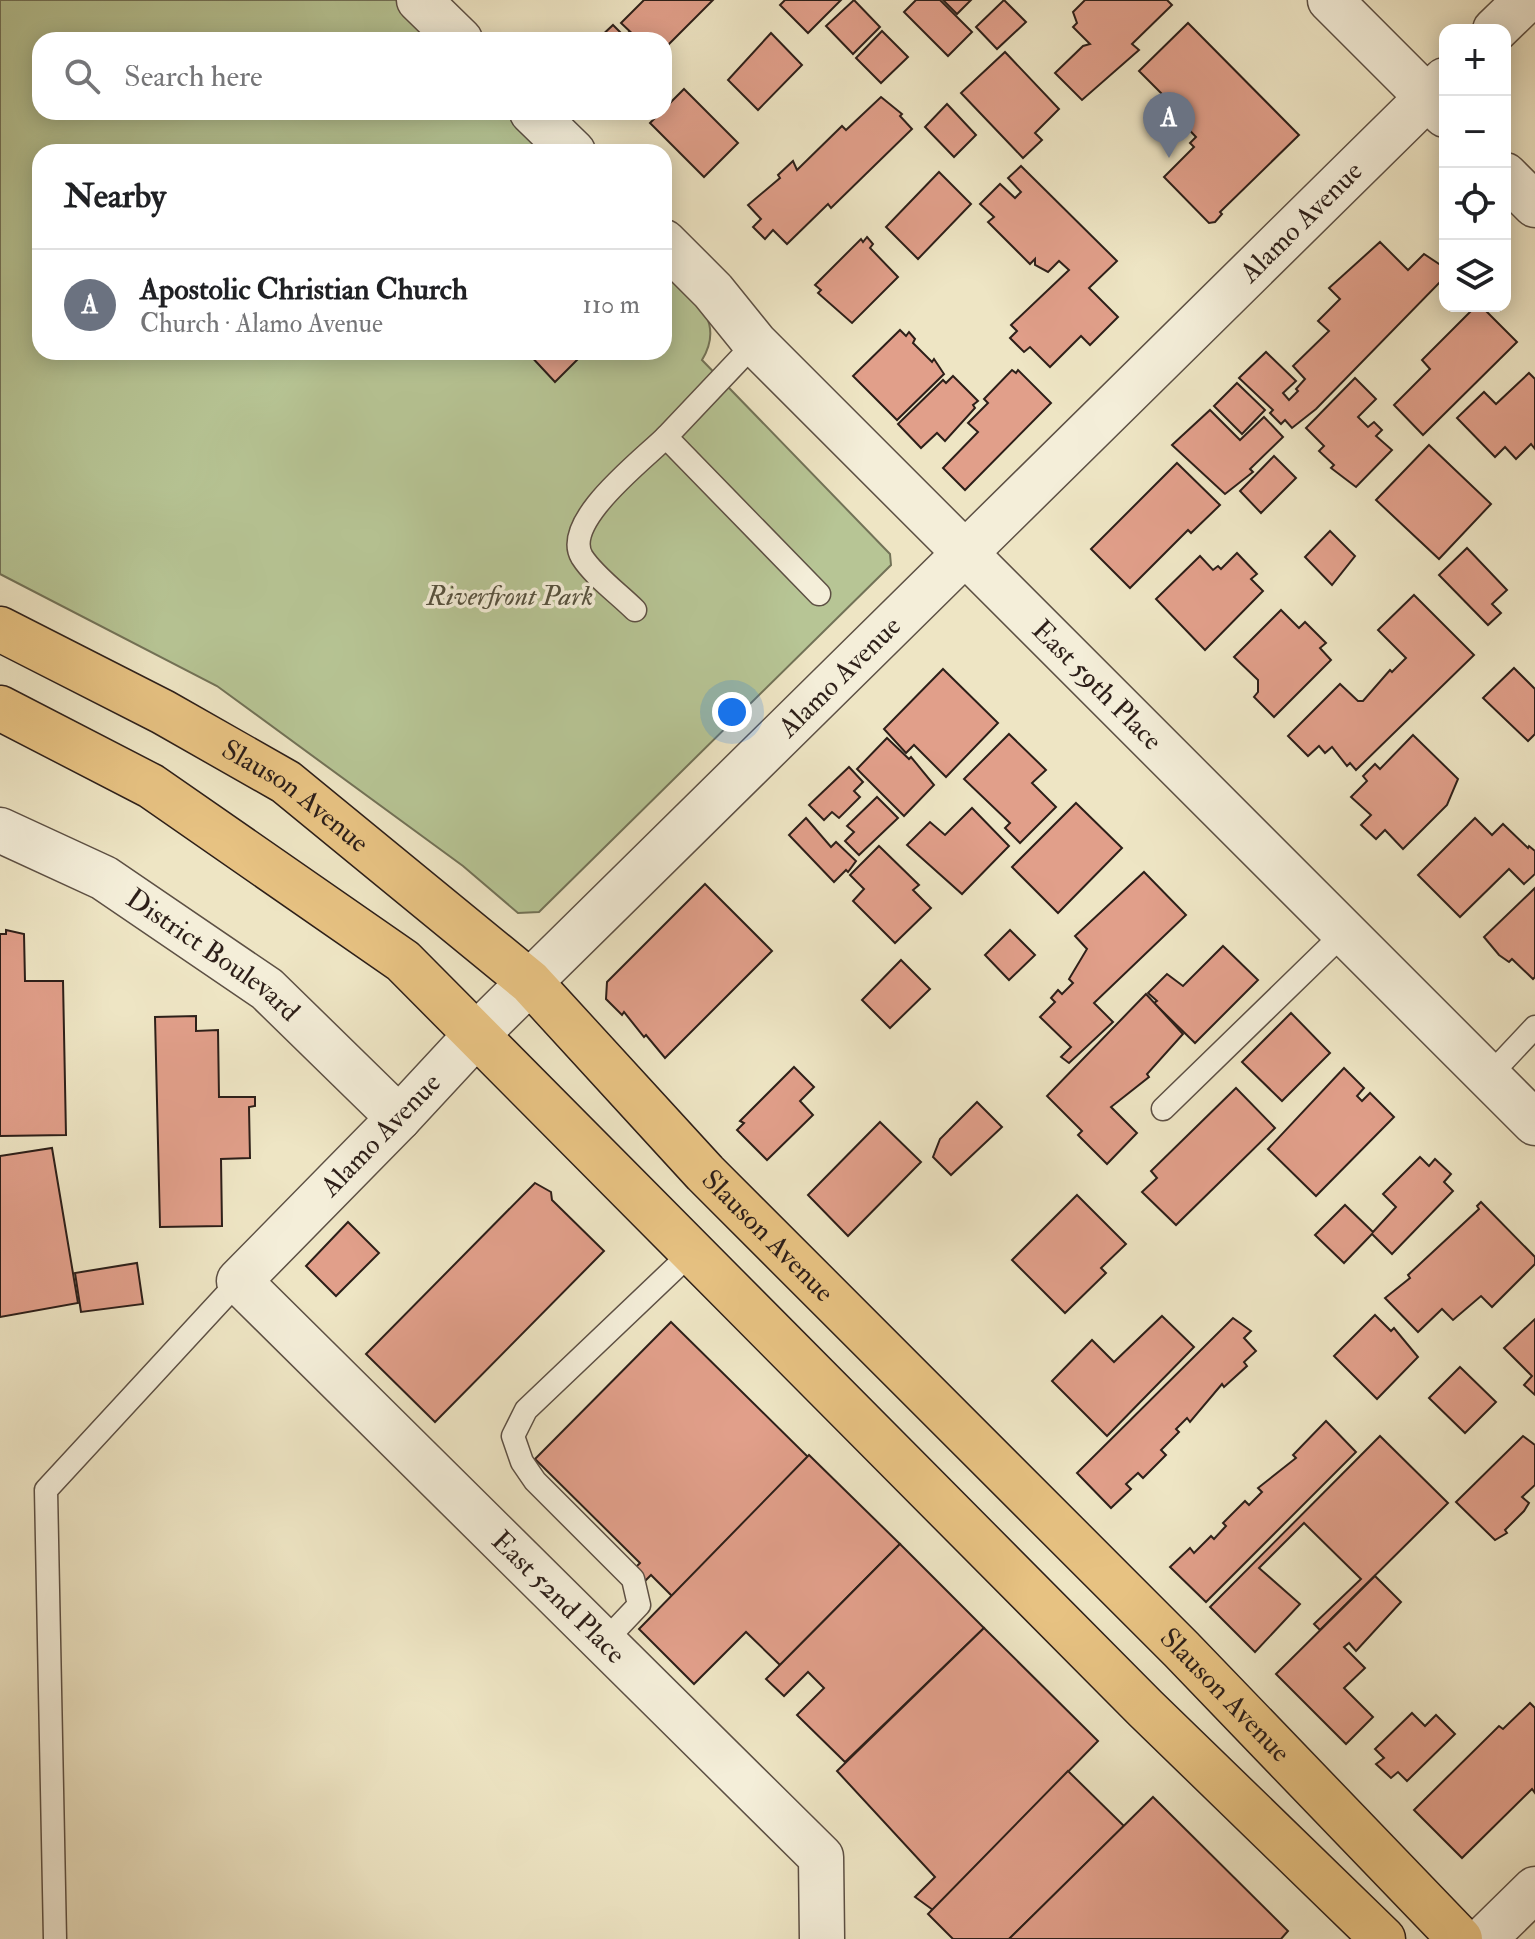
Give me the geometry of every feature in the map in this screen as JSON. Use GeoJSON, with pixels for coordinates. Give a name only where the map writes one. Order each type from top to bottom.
{"type":"FeatureCollection","features":[{"type":"Feature","properties":{"kind":"main road","name":"Slauson Avenue"},"geometry":{"type":"LineString","coordinates":[[0,629],[163,712],[286,782],[530,982],[705,1173],[1181,1649],[1460,1939]]}},
{"type":"Feature","properties":{"kind":"main road"},"geometry":{"type":"LineString","coordinates":[[0,708],[151,786],[403,961],[1145,1708],[1383,1939]]}},
{"type":"Feature","properties":{"kind":"street"},"geometry":{"type":"LineString","coordinates":[[419,0],[452,32]]}},
{"type":"Feature","properties":{"kind":"street"},"geometry":{"type":"LineString","coordinates":[[1330,0],[1439,97]]}},
{"type":"Feature","properties":{"kind":"street"},"geometry":{"type":"LineString","coordinates":[[1501,24],[1526,0]]}},
{"type":"Feature","properties":{"kind":"street","name":"Alamo Avenue"},"geometry":{"type":"LineString","coordinates":[[239,1281],[476,1035],[965,553],[1439,97]]}},
{"type":"Feature","properties":{"kind":"street"},"geometry":{"type":"LineString","coordinates":[[540,120],[565,144]]}},
{"type":"Feature","properties":{"kind":"street"},"geometry":{"type":"LineString","coordinates":[[1511,181],[1535,205]]}},
{"type":"Feature","properties":{"kind":"street","name":"East 59th Place"},"geometry":{"type":"LineString","coordinates":[[672,250],[713,291],[755,343],[1535,1123]]}},
{"type":"Feature","properties":{"kind":"street","name":"District Boulevard"},"geometry":{"type":"LineString","coordinates":[[0,830],[104,878],[267,989],[399,1118]]}},
{"type":"Feature","properties":{"kind":"street","name":"East 52nd Place"},"geometry":{"type":"LineString","coordinates":[[239,1281],[821,1857],[822,1939]]}},
{"type":"Feature","properties":{"kind":"street"},"geometry":{"type":"LineString","coordinates":[[1484,1939],[1535,1889]]}},
{"type":"Feature","properties":{"kind":"lane"},"geometry":{"type":"LineString","coordinates":[[635,610],[582,556],[577,536],[587,515],[755,343]]}},
{"type":"Feature","properties":{"kind":"lane"},"geometry":{"type":"LineString","coordinates":[[666,437],[819,594]]}},
{"type":"Feature","properties":{"kind":"lane"},"geometry":{"type":"LineString","coordinates":[[1163,1109],[1345,932]]}},
{"type":"Feature","properties":{"kind":"lane"},"geometry":{"type":"LineString","coordinates":[[1488,1077],[1535,1027]]}},
{"type":"Feature","properties":{"kind":"lane"},"geometry":{"type":"LineString","coordinates":[[603,1643],[639,1605],[633,1579],[535,1481],[515,1448],[513,1436],[526,1410],[691,1253]]}},
{"type":"Feature","properties":{"kind":"lane"},"geometry":{"type":"LineString","coordinates":[[55,1939],[46,1490],[239,1281]]}},
{"type":"Feature","properties":{"kind":"green space","name":"Riverfront Park"},"geometry":{"type":"Polygon","coordinates":[[[0,0],[396,0],[428,32],[32,32],[32,120],[517,120],[540,144],[32,144],[32,360],[672,360],[672,276],[694,299],[708,320],[709,345],[702,360],[890,554],[891,565],[539,912],[518,913],[463,866],[217,686],[0,574],[0,0]]]}},
{"type":"Feature","properties":{"kind":"building"},"geometry":{"type":"Polygon","coordinates":[[[644,0],[713,0],[672,41],[672,32],[631,32],[621,23],[644,0]]]}},
{"type":"Feature","properties":{"kind":"building"},"geometry":{"type":"Polygon","coordinates":[[[785,0],[841,0],[808,33],[780,5],[785,0]]]}},
{"type":"Feature","properties":{"kind":"building"},"geometry":{"type":"Polygon","coordinates":[[[854,0],[880,27],[853,54],[826,26],[854,0]]]}},
{"type":"Feature","properties":{"kind":"building"},"geometry":{"type":"Polygon","coordinates":[[[916,0],[940,0],[972,32],[948,56],[904,12],[916,0]]]}},
{"type":"Feature","properties":{"kind":"building"},"geometry":{"type":"Polygon","coordinates":[[[943,0],[971,0],[957,14],[943,0]]]}},
{"type":"Feature","properties":{"kind":"building"},"geometry":{"type":"Polygon","coordinates":[[[1004,0],[1026,22],[997,49],[976,27],[1004,0]]]}},
{"type":"Feature","properties":{"kind":"building"},"geometry":{"type":"Polygon","coordinates":[[[1085,0],[1167,0],[1172,5],[1132,44],[1139,50],[1082,100],[1055,73],[1083,46],[1090,44],[1073,27],[1077,23],[1073,12],[1085,0]]]}},
{"type":"Feature","properties":{"kind":"building"},"geometry":{"type":"Polygon","coordinates":[[[1188,23],[1299,135],[1220,212],[1222,214],[1215,222],[1209,223],[1164,177],[1194,147],[1190,143],[1196,137],[1178,118],[1182,114],[1139,71],[1188,23]]]}},
{"type":"Feature","properties":{"kind":"building"},"geometry":{"type":"Polygon","coordinates":[[[613,25],[620,32],[606,32],[613,25]]]}},
{"type":"Feature","properties":{"kind":"building"},"geometry":{"type":"Polygon","coordinates":[[[882,31],[908,57],[881,83],[856,58],[882,31]]]}},
{"type":"Feature","properties":{"kind":"building"},"geometry":{"type":"Polygon","coordinates":[[[771,33],[802,65],[758,110],[728,80],[771,33]]]}},
{"type":"Feature","properties":{"kind":"building"},"geometry":{"type":"Polygon","coordinates":[[[1005,52],[1059,109],[1035,133],[1042,140],[1023,158],[961,93],[1005,52]]]}},
{"type":"Feature","properties":{"kind":"building"},"geometry":{"type":"Polygon","coordinates":[[[684,89],[738,143],[704,177],[650,123],[653,120],[672,120],[672,101],[684,89]]]}},
{"type":"Feature","properties":{"kind":"building"},"geometry":{"type":"Polygon","coordinates":[[[881,97],[902,114],[900,116],[912,129],[831,208],[828,204],[787,244],[773,230],[765,239],[753,227],[761,219],[748,205],[780,178],[778,175],[793,161],[797,170],[842,126],[846,130],[881,97]]]}},
{"type":"Feature","properties":{"kind":"building"},"geometry":{"type":"Polygon","coordinates":[[[947,104],[976,135],[954,157],[925,127],[947,104]]]}},
{"type":"Feature","properties":{"kind":"building"},"geometry":{"type":"Polygon","coordinates":[[[1021,166],[1117,261],[1089,288],[1118,317],[1090,345],[1081,336],[1050,367],[1030,347],[1024,352],[1010,338],[1017,331],[1011,325],[1069,270],[1059,261],[1048,272],[1035,265],[1035,259],[1030,264],[988,222],[994,217],[980,204],[1000,184],[1015,198],[1021,192],[1008,178],[1021,166]]]}},
{"type":"Feature","properties":{"kind":"building"},"geometry":{"type":"Polygon","coordinates":[[[939,172],[971,204],[918,259],[886,227],[939,172]]]}},
{"type":"Feature","properties":{"kind":"building"},"geometry":{"type":"Polygon","coordinates":[[[867,237],[873,244],[870,248],[898,277],[852,323],[818,293],[821,290],[815,285],[861,239],[863,242],[867,237]]]}},
{"type":"Feature","properties":{"kind":"building"},"geometry":{"type":"Polygon","coordinates":[[[1380,242],[1408,270],[1424,254],[1439,264],[1439,283],[1316,409],[1292,428],[1285,420],[1281,424],[1270,413],[1273,410],[1239,378],[1266,352],[1296,381],[1283,393],[1289,400],[1298,391],[1296,389],[1305,379],[1293,366],[1329,331],[1318,321],[1340,299],[1329,288],[1380,242]]]}},
{"type":"Feature","properties":{"kind":"building"},"geometry":{"type":"Polygon","coordinates":[[[1470,312],[1487,312],[1517,342],[1423,435],[1394,405],[1430,369],[1422,360],[1470,312]]]}},
{"type":"Feature","properties":{"kind":"building"},"geometry":{"type":"Polygon","coordinates":[[[900,330],[906,336],[909,332],[915,339],[913,343],[932,362],[934,359],[944,374],[897,420],[853,376],[900,330]]]}},
{"type":"Feature","properties":{"kind":"building"},"geometry":{"type":"Polygon","coordinates":[[[534,360],[577,360],[555,382],[534,360]]]}},
{"type":"Feature","properties":{"kind":"building"},"geometry":{"type":"Polygon","coordinates":[[[1012,370],[1016,373],[1018,370],[1051,403],[965,490],[943,468],[978,432],[968,423],[988,403],[984,399],[1012,370]]]}},
{"type":"Feature","properties":{"kind":"building"},"geometry":{"type":"Polygon","coordinates":[[[1529,373],[1535,379],[1535,449],[1531,444],[1516,459],[1505,447],[1495,457],[1457,418],[1484,392],[1496,404],[1529,373]]]}},
{"type":"Feature","properties":{"kind":"building"},"geometry":{"type":"Polygon","coordinates":[[[953,376],[978,401],[973,405],[975,408],[945,441],[937,433],[921,448],[898,424],[943,380],[946,383],[953,376]]]}},
{"type":"Feature","properties":{"kind":"building"},"geometry":{"type":"Polygon","coordinates":[[[1355,378],[1376,399],[1358,417],[1368,427],[1374,422],[1382,430],[1376,436],[1392,450],[1356,487],[1331,468],[1334,465],[1319,451],[1324,446],[1306,428],[1355,378]]]}},
{"type":"Feature","properties":{"kind":"building"},"geometry":{"type":"Polygon","coordinates":[[[1237,383],[1265,410],[1242,434],[1214,406],[1237,383]]]}},
{"type":"Feature","properties":{"kind":"building"},"geometry":{"type":"Polygon","coordinates":[[[1210,410],[1240,440],[1264,417],[1283,437],[1250,469],[1253,472],[1225,494],[1172,445],[1210,410]]]}},
{"type":"Feature","properties":{"kind":"building"},"geometry":{"type":"Polygon","coordinates":[[[1429,445],[1491,504],[1439,559],[1376,500],[1429,445]]]}},
{"type":"Feature","properties":{"kind":"building"},"geometry":{"type":"Polygon","coordinates":[[[1274,456],[1296,478],[1261,513],[1240,491],[1274,456]]]}},
{"type":"Feature","properties":{"kind":"building"},"geometry":{"type":"Polygon","coordinates":[[[1177,463],[1220,505],[1191,533],[1188,530],[1130,588],[1091,549],[1177,463]]]}},
{"type":"Feature","properties":{"kind":"building"},"geometry":{"type":"Polygon","coordinates":[[[1330,531],[1355,556],[1332,585],[1305,557],[1330,531]]]}},
{"type":"Feature","properties":{"kind":"building"},"geometry":{"type":"Polygon","coordinates":[[[1467,548],[1507,590],[1492,604],[1501,613],[1488,625],[1439,575],[1467,548]]]}},
{"type":"Feature","properties":{"kind":"building"},"geometry":{"type":"Polygon","coordinates":[[[1237,553],[1257,574],[1251,579],[1263,591],[1205,650],[1156,599],[1200,556],[1213,570],[1218,566],[1221,569],[1237,553]]]}},
{"type":"Feature","properties":{"kind":"building"},"geometry":{"type":"Polygon","coordinates":[[[1414,595],[1474,655],[1356,770],[1350,763],[1347,766],[1332,747],[1325,753],[1319,746],[1308,756],[1288,736],[1340,684],[1358,701],[1363,701],[1390,670],[1392,672],[1406,658],[1378,630],[1414,595]]]}},
{"type":"Feature","properties":{"kind":"building"},"geometry":{"type":"Polygon","coordinates":[[[1281,610],[1299,628],[1305,622],[1326,643],[1320,648],[1331,660],[1274,717],[1254,697],[1258,692],[1258,680],[1234,657],[1281,610]]]}},
{"type":"Feature","properties":{"kind":"building"},"geometry":{"type":"Polygon","coordinates":[[[1514,668],[1535,689],[1535,734],[1528,741],[1483,698],[1514,668]]]}},
{"type":"Feature","properties":{"kind":"building"},"geometry":{"type":"Polygon","coordinates":[[[943,669],[998,723],[946,777],[914,745],[906,753],[884,729],[943,669]]]}},
{"type":"Feature","properties":{"kind":"building"},"geometry":{"type":"Polygon","coordinates":[[[1009,734],[1046,770],[1032,783],[1056,807],[1020,843],[1005,828],[1010,823],[964,779],[1009,734]]]}},
{"type":"Feature","properties":{"kind":"building"},"geometry":{"type":"Polygon","coordinates":[[[1413,735],[1458,779],[1447,805],[1403,849],[1385,830],[1376,839],[1361,825],[1371,815],[1351,797],[1367,781],[1363,776],[1375,764],[1380,769],[1413,735]]]}},
{"type":"Feature","properties":{"kind":"building"},"geometry":{"type":"Polygon","coordinates":[[[887,738],[909,759],[911,757],[934,785],[904,816],[857,769],[887,738]]]}},
{"type":"Feature","properties":{"kind":"building"},"geometry":{"type":"Polygon","coordinates":[[[849,767],[863,782],[854,791],[860,797],[839,818],[832,812],[824,820],[809,805],[849,767]]]}},
{"type":"Feature","properties":{"kind":"building"},"geometry":{"type":"Polygon","coordinates":[[[877,797],[898,818],[859,855],[845,841],[854,832],[847,826],[877,797]]]}},
{"type":"Feature","properties":{"kind":"building"},"geometry":{"type":"Polygon","coordinates":[[[1076,803],[1122,848],[1058,913],[1012,867],[1076,803]]]}},
{"type":"Feature","properties":{"kind":"building"},"geometry":{"type":"Polygon","coordinates":[[[972,808],[1009,846],[962,894],[907,845],[930,822],[945,835],[972,808]]]}},
{"type":"Feature","properties":{"kind":"building"},"geometry":{"type":"Polygon","coordinates":[[[806,818],[831,847],[836,842],[856,861],[848,872],[846,870],[834,882],[789,835],[806,818]]]}},
{"type":"Feature","properties":{"kind":"building"},"geometry":{"type":"Polygon","coordinates":[[[1475,818],[1492,835],[1503,824],[1535,851],[1535,874],[1524,884],[1509,869],[1460,917],[1418,875],[1475,818]]]}},
{"type":"Feature","properties":{"kind":"building"},"geometry":{"type":"Polygon","coordinates":[[[879,846],[919,885],[913,890],[931,908],[895,943],[853,901],[864,889],[850,875],[879,846]]]}},
{"type":"Feature","properties":{"kind":"building"},"geometry":{"type":"Polygon","coordinates":[[[1144,872],[1186,915],[1094,1003],[1113,1022],[1069,1063],[1061,1057],[1071,1047],[1040,1017],[1055,1002],[1051,998],[1058,990],[1062,994],[1073,983],[1069,979],[1087,949],[1075,936],[1144,872]]]}},
{"type":"Feature","properties":{"kind":"building"},"geometry":{"type":"Polygon","coordinates":[[[705,884],[772,951],[665,1058],[624,1012],[622,1015],[606,999],[607,982],[705,884]]]}},
{"type":"Feature","properties":{"kind":"building"},"geometry":{"type":"Polygon","coordinates":[[[1535,888],[1533,979],[1512,959],[1509,962],[1499,955],[1484,937],[1535,888]]]}},
{"type":"Feature","properties":{"kind":"building"},"geometry":{"type":"Polygon","coordinates":[[[6,930],[24,934],[25,981],[63,981],[66,1135],[0,1136],[0,934],[6,934],[6,930]]]}},
{"type":"Feature","properties":{"kind":"building"},"geometry":{"type":"Polygon","coordinates":[[[1010,930],[1035,955],[1009,980],[985,955],[1010,930]]]}},
{"type":"Feature","properties":{"kind":"building"},"geometry":{"type":"Polygon","coordinates":[[[1223,946],[1258,980],[1195,1043],[1154,1003],[1157,1001],[1148,993],[1167,974],[1183,986],[1223,946]]]}},
{"type":"Feature","properties":{"kind":"building"},"geometry":{"type":"Polygon","coordinates":[[[901,960],[930,989],[890,1028],[862,1000],[901,960]]]}},
{"type":"Feature","properties":{"kind":"building"},"geometry":{"type":"Polygon","coordinates":[[[1146,994],[1183,1034],[1147,1074],[1149,1077],[1111,1107],[1137,1133],[1107,1164],[1078,1135],[1082,1131],[1047,1096],[1146,994]]]}},
{"type":"Feature","properties":{"kind":"building"},"geometry":{"type":"Polygon","coordinates":[[[1291,1013],[1330,1053],[1282,1101],[1242,1062],[1291,1013]]]}},
{"type":"Feature","properties":{"kind":"building"},"geometry":{"type":"Polygon","coordinates":[[[196,1016],[196,1031],[218,1030],[219,1097],[255,1097],[255,1106],[249,1107],[250,1158],[221,1159],[222,1226],[160,1227],[155,1017],[196,1016]]]}},
{"type":"Feature","properties":{"kind":"building"},"geometry":{"type":"Polygon","coordinates":[[[794,1067],[814,1087],[800,1101],[813,1115],[767,1160],[737,1130],[744,1123],[740,1121],[794,1067]]]}},
{"type":"Feature","properties":{"kind":"building"},"geometry":{"type":"Polygon","coordinates":[[[1344,1068],[1364,1088],[1357,1096],[1362,1101],[1370,1093],[1394,1117],[1316,1196],[1268,1149],[1344,1068]]]}},
{"type":"Feature","properties":{"kind":"building"},"geometry":{"type":"Polygon","coordinates":[[[1236,1088],[1275,1128],[1176,1225],[1142,1192],[1157,1178],[1151,1171],[1236,1088]]]}},
{"type":"Feature","properties":{"kind":"building"},"geometry":{"type":"Polygon","coordinates":[[[977,1102],[1002,1127],[951,1175],[933,1157],[940,1139],[977,1102]]]}},
{"type":"Feature","properties":{"kind":"building"},"geometry":{"type":"Polygon","coordinates":[[[880,1122],[921,1162],[848,1236],[808,1195],[880,1122]]]}},
{"type":"Feature","properties":{"kind":"building"},"geometry":{"type":"Polygon","coordinates":[[[52,1148],[78,1303],[0,1317],[0,1156],[52,1148]]]}},
{"type":"Feature","properties":{"kind":"building"},"geometry":{"type":"Polygon","coordinates":[[[1420,1157],[1429,1166],[1435,1159],[1451,1174],[1444,1182],[1453,1191],[1392,1254],[1372,1234],[1344,1263],[1315,1235],[1345,1205],[1373,1232],[1396,1207],[1383,1194],[1420,1157]]]}},
{"type":"Feature","properties":{"kind":"building"},"geometry":{"type":"Polygon","coordinates":[[[535,1183],[551,1192],[552,1200],[604,1251],[435,1422],[366,1354],[535,1183]]]}},
{"type":"Feature","properties":{"kind":"building"},"geometry":{"type":"Polygon","coordinates":[[[1077,1195],[1126,1244],[1101,1268],[1106,1273],[1065,1313],[1012,1260],[1077,1195]]]}},
{"type":"Feature","properties":{"kind":"building"},"geometry":{"type":"Polygon","coordinates":[[[1481,1202],[1535,1257],[1535,1264],[1492,1307],[1481,1296],[1453,1320],[1442,1309],[1418,1332],[1385,1298],[1410,1278],[1408,1275],[1479,1209],[1477,1206],[1481,1202]]]}},
{"type":"Feature","properties":{"kind":"building"},"geometry":{"type":"Polygon","coordinates":[[[348,1222],[379,1253],[336,1296],[306,1266],[348,1222]]]}},
{"type":"Feature","properties":{"kind":"building"},"geometry":{"type":"Polygon","coordinates":[[[137,1263],[143,1304],[81,1312],[75,1273],[137,1263]]]}},
{"type":"Feature","properties":{"kind":"building"},"geometry":{"type":"Polygon","coordinates":[[[1375,1315],[1391,1331],[1394,1328],[1418,1357],[1377,1399],[1334,1356],[1375,1315]]]}},
{"type":"Feature","properties":{"kind":"building"},"geometry":{"type":"Polygon","coordinates":[[[1162,1316],[1194,1347],[1107,1436],[1052,1381],[1092,1340],[1114,1362],[1162,1316]]]}},
{"type":"Feature","properties":{"kind":"building"},"geometry":{"type":"Polygon","coordinates":[[[1233,1318],[1251,1331],[1244,1338],[1256,1351],[1244,1362],[1247,1366],[1224,1387],[1222,1384],[1190,1422],[1187,1418],[1176,1429],[1179,1432],[1161,1450],[1166,1455],[1143,1478],[1138,1473],[1126,1484],[1131,1489],[1111,1508],[1077,1473],[1233,1318]]]}},
{"type":"Feature","properties":{"kind":"building"},"geometry":{"type":"Polygon","coordinates":[[[1535,1319],[1535,1395],[1524,1385],[1532,1376],[1504,1348],[1535,1319]]]}},
{"type":"Feature","properties":{"kind":"building"},"geometry":{"type":"Polygon","coordinates":[[[671,1322],[808,1457],[672,1596],[651,1575],[644,1582],[633,1570],[640,1563],[535,1459],[671,1322]]]}},
{"type":"Feature","properties":{"kind":"building"},"geometry":{"type":"Polygon","coordinates":[[[1460,1367],[1496,1402],[1465,1433],[1429,1398],[1460,1367]]]}},
{"type":"Feature","properties":{"kind":"building"},"geometry":{"type":"Polygon","coordinates":[[[1326,1421],[1356,1452],[1206,1602],[1170,1567],[1190,1548],[1194,1553],[1211,1536],[1214,1539],[1226,1526],[1223,1523],[1245,1501],[1249,1505],[1262,1492],[1258,1488],[1296,1458],[1293,1455],[1326,1421]]]}},
{"type":"Feature","properties":{"kind":"building"},"geometry":{"type":"Polygon","coordinates":[[[1380,1436],[1448,1503],[1320,1630],[1314,1624],[1361,1579],[1304,1523],[1259,1568],[1300,1604],[1255,1652],[1210,1607],[1380,1436]]]}},
{"type":"Feature","properties":{"kind":"building"},"geometry":{"type":"Polygon","coordinates":[[[1523,1436],[1535,1445],[1535,1485],[1522,1497],[1529,1503],[1524,1511],[1505,1530],[1507,1533],[1495,1540],[1456,1502],[1523,1436]]]}},
{"type":"Feature","properties":{"kind":"building"},"geometry":{"type":"Polygon","coordinates":[[[809,1455],[900,1544],[780,1665],[746,1632],[694,1684],[639,1629],[809,1455]]]}},
{"type":"Feature","properties":{"kind":"building"},"geometry":{"type":"Polygon","coordinates":[[[900,1544],[984,1628],[845,1762],[797,1715],[824,1688],[808,1672],[784,1696],[766,1679],[900,1544]]]}},
{"type":"Feature","properties":{"kind":"building"},"geometry":{"type":"Polygon","coordinates":[[[1375,1576],[1401,1602],[1356,1651],[1349,1643],[1344,1647],[1365,1668],[1344,1688],[1373,1717],[1346,1744],[1276,1674],[1375,1576]]]}},
{"type":"Feature","properties":{"kind":"building"},"geometry":{"type":"Polygon","coordinates":[[[984,1628],[1098,1741],[933,1910],[915,1897],[935,1877],[837,1771],[984,1628]]]}},
{"type":"Feature","properties":{"kind":"building"},"geometry":{"type":"Polygon","coordinates":[[[1530,1703],[1535,1708],[1535,1793],[1532,1789],[1462,1858],[1414,1810],[1499,1726],[1503,1729],[1530,1703]]]}},
{"type":"Feature","properties":{"kind":"building"},"geometry":{"type":"Polygon","coordinates":[[[1412,1713],[1425,1726],[1436,1715],[1455,1734],[1407,1781],[1398,1772],[1391,1778],[1376,1764],[1384,1758],[1375,1749],[1412,1713]]]}},
{"type":"Feature","properties":{"kind":"building"},"geometry":{"type":"Polygon","coordinates":[[[1068,1771],[1124,1826],[1009,1939],[953,1939],[928,1914],[1068,1771]]]}},
{"type":"Feature","properties":{"kind":"building"},"geometry":{"type":"Polygon","coordinates":[[[1153,1797],[1288,1931],[1281,1939],[1009,1939],[1153,1797]]]}},
{"type":"Feature","properties":{"kind":"place","name":"Apostolic Christian Church"},"geometry":{"type":"Point","coordinates":[1169,158]}}]}
